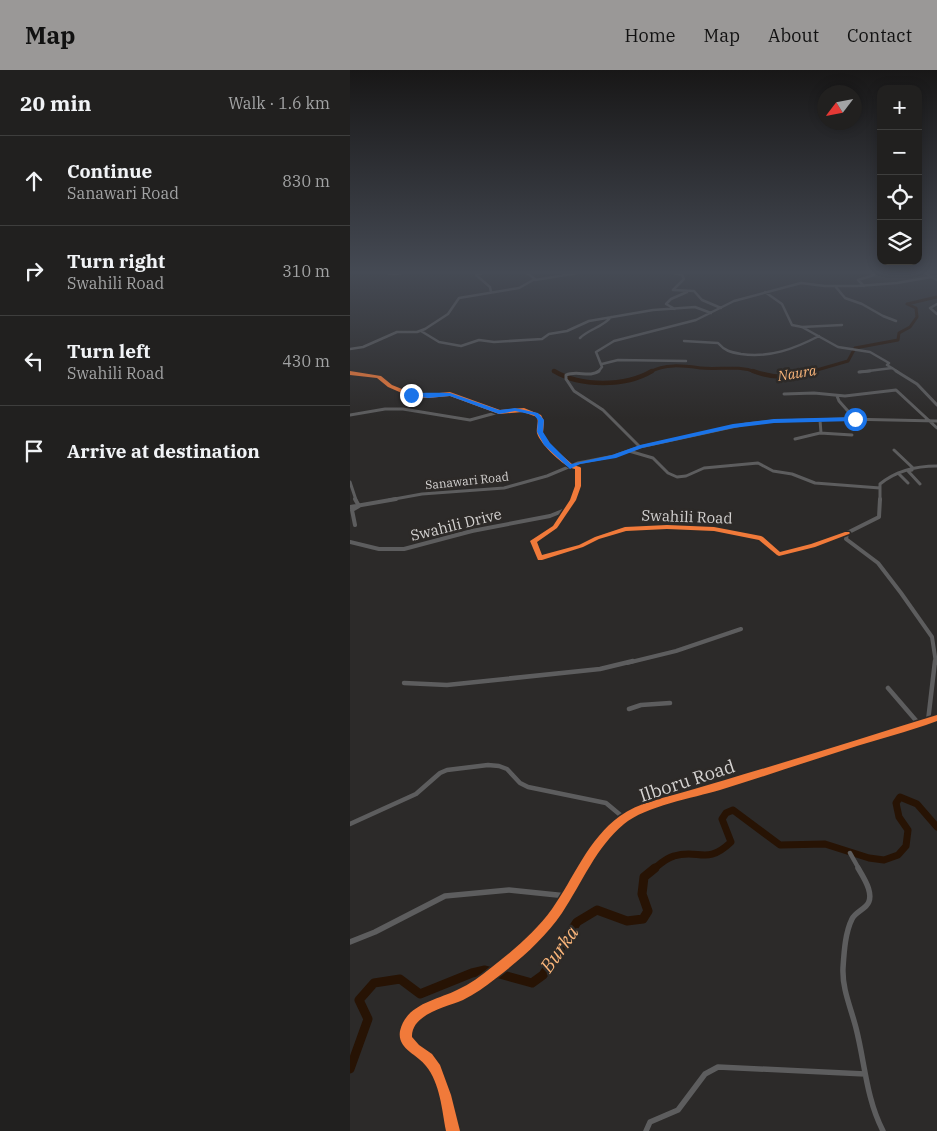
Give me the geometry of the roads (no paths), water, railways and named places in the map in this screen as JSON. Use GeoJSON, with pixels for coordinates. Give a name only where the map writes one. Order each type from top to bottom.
{"type":"FeatureCollection","features":[{"type":"Feature","properties":{"kind":"street"},"geometry":{"type":"LineString","coordinates":[[350,349],[363,348],[397,332],[421,331],[438,321]]}},
{"type":"Feature","properties":{"kind":"street"},"geometry":{"type":"LineString","coordinates":[[421,331],[439,342],[461,346],[480,340],[494,342],[542,339],[549,334],[568,330],[583,323],[595,321]]}},
{"type":"Feature","properties":{"kind":"street"},"geometry":{"type":"LineString","coordinates":[[580,338],[588,330],[606,324],[608,321]]}},
{"type":"Feature","properties":{"kind":"street"},"geometry":{"type":"LineString","coordinates":[[602,364],[596,354],[597,350],[614,341],[693,321]]}},
{"type":"Feature","properties":{"kind":"street"},"geometry":{"type":"LineString","coordinates":[[790,321],[792,324],[802,327],[838,347],[870,352],[889,362],[887,365],[916,384],[937,404]]}},
{"type":"Feature","properties":{"kind":"street"},"geometry":{"type":"LineString","coordinates":[[802,327],[842,324]]}},
{"type":"Feature","properties":{"kind":"street"},"geometry":{"type":"LineString","coordinates":[[684,341],[718,343],[725,351],[761,356],[792,349],[819,336]]}},
{"type":"Feature","properties":{"kind":"street"},"geometry":{"type":"LineString","coordinates":[[640,447],[603,410],[574,391],[566,379],[566,375],[571,373],[597,373],[602,364],[618,360],[686,361]]}},
{"type":"Feature","properties":{"kind":"street"},"geometry":{"type":"LineString","coordinates":[[859,372],[892,368]]}},
{"type":"Feature","properties":{"kind":"street","name":"Swahili Road"},"geometry":{"type":"LineString","coordinates":[[350,373],[379,377],[390,386],[411,395],[450,394],[499,412],[524,410],[539,416],[541,421],[540,432],[548,445],[570,467],[578,468],[578,486],[573,500],[556,527],[532,542],[540,558],[581,546],[596,538],[625,529],[667,527],[714,529],[761,538],[779,554],[813,546],[847,533]]}},
{"type":"Feature","properties":{"kind":"street"},"geometry":{"type":"LineString","coordinates":[[784,394],[814,393],[837,396],[861,396],[896,390],[901,392],[937,428]]}},
{"type":"Feature","properties":{"kind":"street"},"geometry":{"type":"LineString","coordinates":[[837,396],[839,401],[855,419]]}},
{"type":"Feature","properties":{"kind":"street"},"geometry":{"type":"LineString","coordinates":[[350,415],[388,409],[403,409],[470,420],[499,412]]}},
{"type":"Feature","properties":{"kind":"street","name":"Sanawari Road"},"geometry":{"type":"LineString","coordinates":[[350,507],[422,494],[504,488],[578,463],[614,456],[640,447],[746,424],[774,421],[855,419],[937,421]]}},
{"type":"Feature","properties":{"kind":"street"},"geometry":{"type":"LineString","coordinates":[[820,420],[822,433]]}},
{"type":"Feature","properties":{"kind":"street"},"geometry":{"type":"LineString","coordinates":[[795,439],[822,433],[852,435]]}},
{"type":"Feature","properties":{"kind":"street"},"geometry":{"type":"LineString","coordinates":[[894,450],[913,468]]}},
{"type":"Feature","properties":{"kind":"street"},"geometry":{"type":"LineString","coordinates":[[629,451],[653,458],[668,473],[677,477],[689,476],[704,468],[758,463],[773,471],[792,474],[819,483],[880,488]]}},
{"type":"Feature","properties":{"kind":"street"},"geometry":{"type":"LineString","coordinates":[[928,721],[936,666],[932,638],[902,593],[878,563],[846,539],[847,533],[879,517],[880,484],[889,476],[913,468],[937,466]]}},
{"type":"Feature","properties":{"kind":"street"},"geometry":{"type":"LineString","coordinates":[[913,468],[908,471],[920,484]]}},
{"type":"Feature","properties":{"kind":"street"},"geometry":{"type":"LineString","coordinates":[[898,473],[908,483]]}},
{"type":"Feature","properties":{"kind":"street"},"geometry":{"type":"LineString","coordinates":[[350,482],[353,495],[359,506],[352,510],[355,524]]}},
{"type":"Feature","properties":{"kind":"street","name":"Swahili Drive"},"geometry":{"type":"LineString","coordinates":[[350,542],[379,549],[404,549],[472,531],[550,516],[567,509]]}},
{"type":"Feature","properties":{"kind":"street"},"geometry":{"type":"LineString","coordinates":[[404,683],[447,685],[600,669],[676,651],[740,629]]}},
{"type":"Feature","properties":{"kind":"street"},"geometry":{"type":"LineString","coordinates":[[888,688],[919,724]]}},
{"type":"Feature","properties":{"kind":"street"},"geometry":{"type":"LineString","coordinates":[[629,709],[641,705],[670,703]]}},
{"type":"Feature","properties":{"kind":"street","name":"Ilboru Road"},"geometry":{"type":"LineString","coordinates":[[453,1131],[435,1068],[427,1056],[408,1042],[406,1031],[408,1025],[416,1016],[461,995],[489,977],[546,925],[602,842],[624,818],[656,805],[769,772],[937,718]]}},
{"type":"Feature","properties":{"kind":"street"},"geometry":{"type":"LineString","coordinates":[[350,824],[416,794],[444,771],[488,765],[503,767],[520,783],[528,787],[606,803],[624,818]]}},
{"type":"Feature","properties":{"kind":"street"},"geometry":{"type":"LineString","coordinates":[[850,853],[870,896],[869,903],[850,922],[843,975],[860,1044],[871,1107],[883,1131]]}},
{"type":"Feature","properties":{"kind":"street"},"geometry":{"type":"LineString","coordinates":[[350,942],[376,932],[434,900],[446,896],[509,890],[567,896]]}},
{"type":"Feature","properties":{"kind":"street"},"geometry":{"type":"LineString","coordinates":[[646,1131],[650,1122],[674,1113],[681,1107],[701,1078],[709,1071],[718,1067],[865,1074]]}},
{"type":"Feature","properties":{"kind":"waterway","name":"Naura"},"geometry":{"type":"LineString","coordinates":[[810,372],[848,361],[855,348],[898,340],[899,333],[910,327],[915,321]]}},
{"type":"Feature","properties":{"kind":"waterway","name":"Naura"},"geometry":{"type":"LineString","coordinates":[[652,371],[662,367],[675,366],[742,369],[756,372]]}},
{"type":"Feature","properties":{"kind":"waterway","name":"Naura"},"geometry":{"type":"LineString","coordinates":[[554,371],[577,380],[603,383],[629,380],[652,371]]}},
{"type":"Feature","properties":{"kind":"waterway","name":"Naura"},"geometry":{"type":"LineString","coordinates":[[756,372],[769,376],[784,377],[815,371]]}},
{"type":"Feature","properties":{"kind":"waterway","name":"Burka"},"geometry":{"type":"LineString","coordinates":[[654,869],[674,856],[683,854],[709,855],[722,849],[731,842],[722,819],[726,813],[733,810],[780,845],[825,844],[869,858],[884,860],[898,855],[906,846],[908,830],[899,817],[896,803],[900,797],[917,804],[937,827]]}},
{"type":"Feature","properties":{"kind":"waterway","name":"Burka"},"geometry":{"type":"LineString","coordinates":[[350,1069],[368,1019],[359,1000],[374,983],[400,979],[420,994],[472,973],[485,970],[532,983],[543,975],[577,922],[597,910],[627,921],[643,919],[648,911],[642,894],[644,877],[655,868]]}}]}
